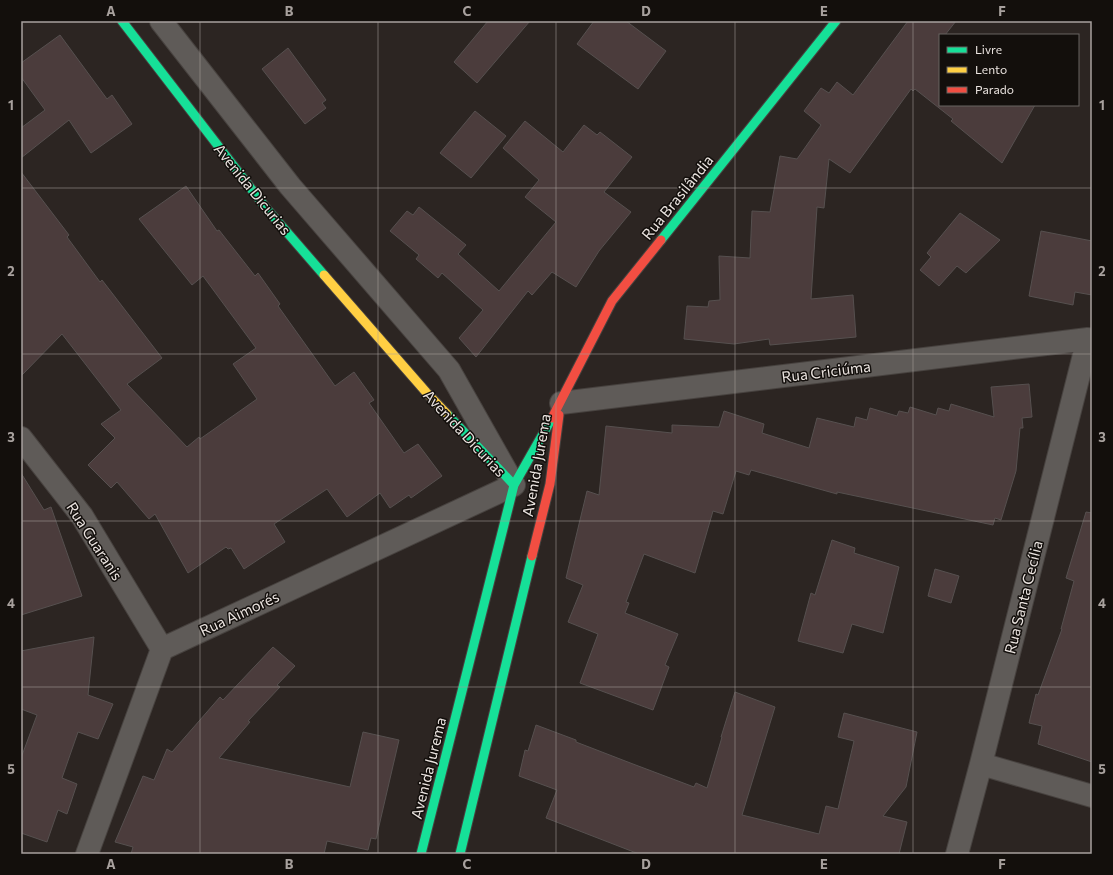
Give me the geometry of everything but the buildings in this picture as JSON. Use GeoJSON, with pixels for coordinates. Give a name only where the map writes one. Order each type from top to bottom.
{"type":"FeatureCollection","features":[{"type":"Feature","properties":{"kind":"main road","name":"Avenida Dicurias"},"geometry":{"type":"LineString","coordinates":[[122,21],[266,208],[426,392],[514,485]]}},
{"type":"Feature","properties":{"kind":"main road","name":"Rua Brasilândia"},"geometry":{"type":"LineString","coordinates":[[561,403],[612,301],[836,21]]}},
{"type":"Feature","properties":{"kind":"main road","name":"Avenida Jurema"},"geometry":{"type":"LineString","coordinates":[[421,854],[514,485],[561,403]]}},
{"type":"Feature","properties":{"kind":"main road","name":"Avenida Jurema"},"geometry":{"type":"LineString","coordinates":[[460,854],[550,484],[561,403]]}},
{"type":"Feature","properties":{"kind":"street","name":"Avenida Dicurias"},"geometry":{"type":"LineString","coordinates":[[161,21],[290,186],[449,370],[514,485]]}},
{"type":"Feature","properties":{"kind":"street","name":"Rua Criciúma"},"geometry":{"type":"LineString","coordinates":[[561,403],[1090,340]]}},
{"type":"Feature","properties":{"kind":"street","name":"Rua Santa Cecília"},"geometry":{"type":"LineString","coordinates":[[957,854],[1090,340]]}},
{"type":"Feature","properties":{"kind":"street","name":"Rua Guaranis"},"geometry":{"type":"LineString","coordinates":[[21,438],[82,516],[162,649]]}},
{"type":"Feature","properties":{"kind":"street","name":"Rua Aimorés"},"geometry":{"type":"LineString","coordinates":[[162,649],[514,485]]}},
{"type":"Feature","properties":{"kind":"street"},"geometry":{"type":"LineString","coordinates":[[87,854],[162,649]]}},
{"type":"Feature","properties":{"kind":"street"},"geometry":{"type":"LineString","coordinates":[[981,764],[1092,796]]}},
{"type":"Feature","properties":{"kind":"traffic: fast"},"geometry":{"type":"LineString","coordinates":[[122,21],[266,208],[324,275]]}},
{"type":"Feature","properties":{"kind":"traffic: fast"},"geometry":{"type":"LineString","coordinates":[[661,240],[836,21]]}},
{"type":"Feature","properties":{"kind":"traffic: fast"},"geometry":{"type":"LineString","coordinates":[[447,414],[514,485]]}},
{"type":"Feature","properties":{"kind":"traffic: fast"},"geometry":{"type":"LineString","coordinates":[[421,854],[514,485],[552,418]]}},
{"type":"Feature","properties":{"kind":"traffic: fast"},"geometry":{"type":"LineString","coordinates":[[460,854],[532,556]]}},
{"type":"Feature","properties":{"kind":"traffic: slow"},"geometry":{"type":"LineString","coordinates":[[324,275],[447,414]]}},
{"type":"Feature","properties":{"kind":"traffic: jam"},"geometry":{"type":"LineString","coordinates":[[552,418],[612,301],[661,240]]}},
{"type":"Feature","properties":{"kind":"traffic: jam"},"geometry":{"type":"LineString","coordinates":[[532,556],[550,484],[559,415]]}}]}
